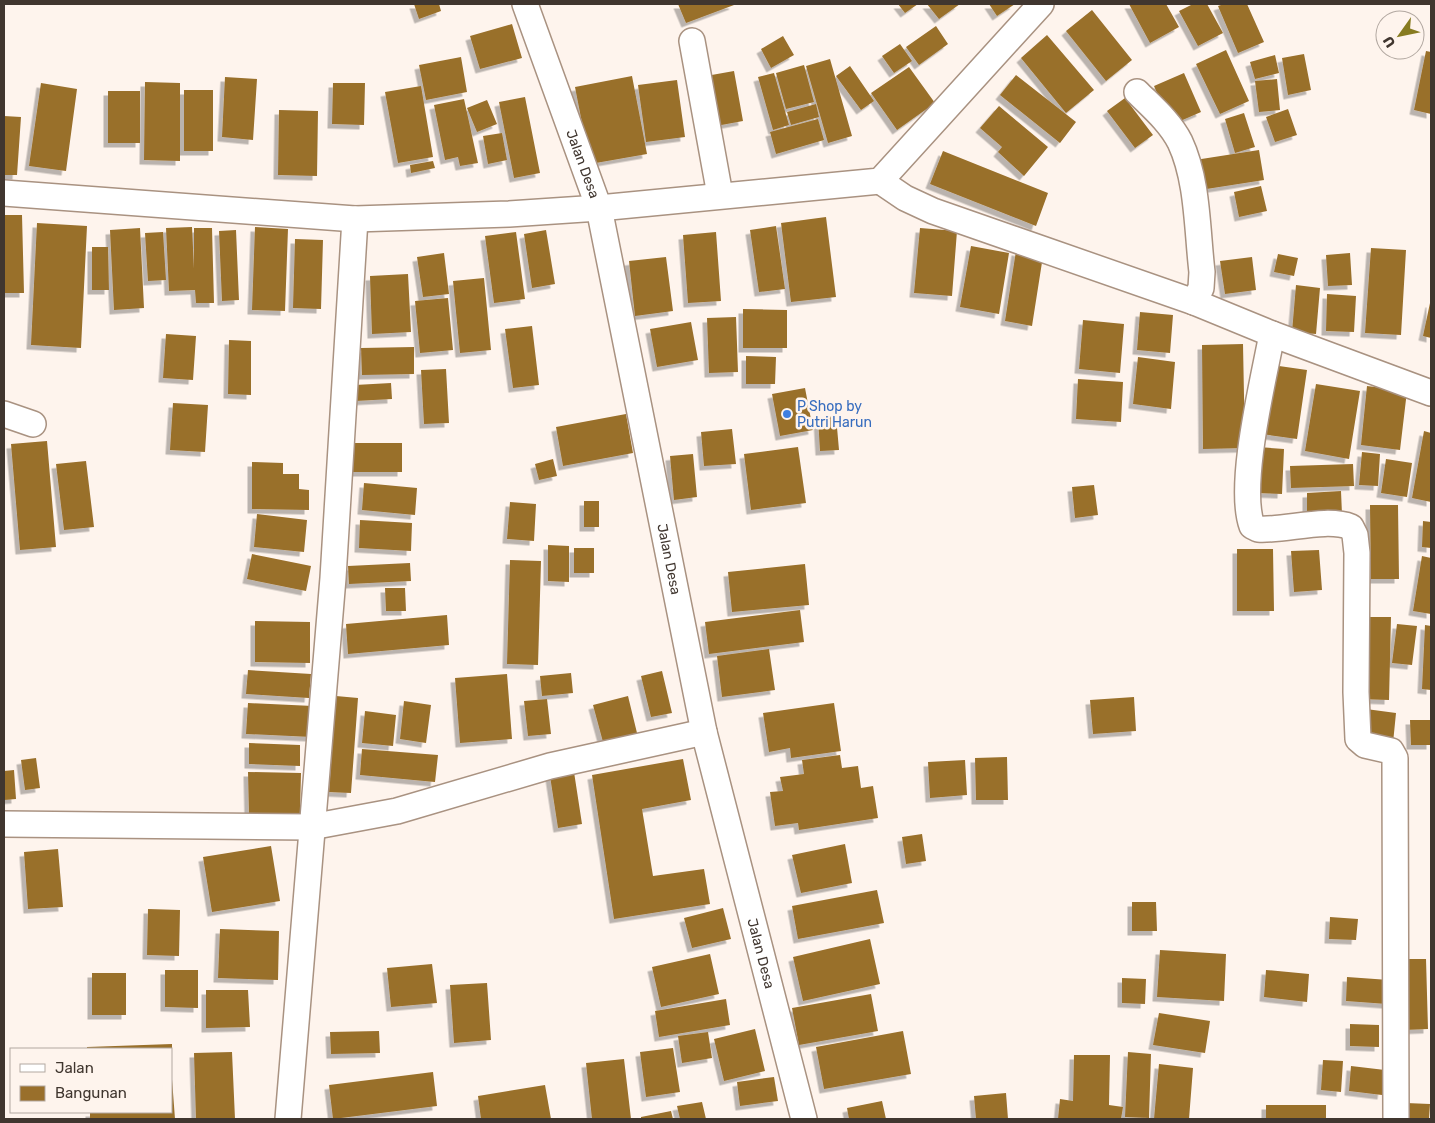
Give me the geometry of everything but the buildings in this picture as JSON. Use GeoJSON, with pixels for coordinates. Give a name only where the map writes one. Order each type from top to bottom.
{"type":"FeatureCollection","features":[{"type":"Feature","properties":{"kind":"street","name":"Jalan Desa"},"geometry":{"type":"LineString","coordinates":[[525,4],[599,208],[704,732],[804,1119]]}},
{"type":"Feature","properties":{"kind":"street"},"geometry":{"type":"LineString","coordinates":[[880,181],[1041,4]]}},
{"type":"Feature","properties":{"kind":"street"},"geometry":{"type":"LineString","coordinates":[[692,41],[720,195]]}},
{"type":"Feature","properties":{"kind":"street"},"geometry":{"type":"LineString","coordinates":[[1137,92],[1164,118],[1180,142],[1189,172],[1202,272],[1201,288],[1194,302]]}},
{"type":"Feature","properties":{"kind":"street"},"geometry":{"type":"LineString","coordinates":[[4,193],[356,219],[509,214],[599,208],[720,195],[762,194],[880,181],[905,198],[933,211],[1194,302],[1272,334],[1431,393]]}},
{"type":"Feature","properties":{"kind":"street"},"geometry":{"type":"LineString","coordinates":[[288,1119],[310,827],[333,568],[356,219]]}},
{"type":"Feature","properties":{"kind":"street"},"geometry":{"type":"LineString","coordinates":[[1272,334],[1250,467],[1248,515],[1252,526],[1258,529],[1317,525],[1345,525],[1351,527],[1355,535],[1357,552],[1356,692],[1358,739],[1365,745],[1391,751],[1395,758],[1396,1119]]}},
{"type":"Feature","properties":{"kind":"street"},"geometry":{"type":"LineString","coordinates":[[4,414],[33,424]]}},
{"type":"Feature","properties":{"kind":"street"},"geometry":{"type":"LineString","coordinates":[[4,824],[310,827],[397,811],[550,766],[704,732]]}},
{"type":"Feature","properties":{"kind":"place","name":"P Shop by Putri Harun"},"geometry":{"type":"Point","coordinates":[787,414]}}]}
